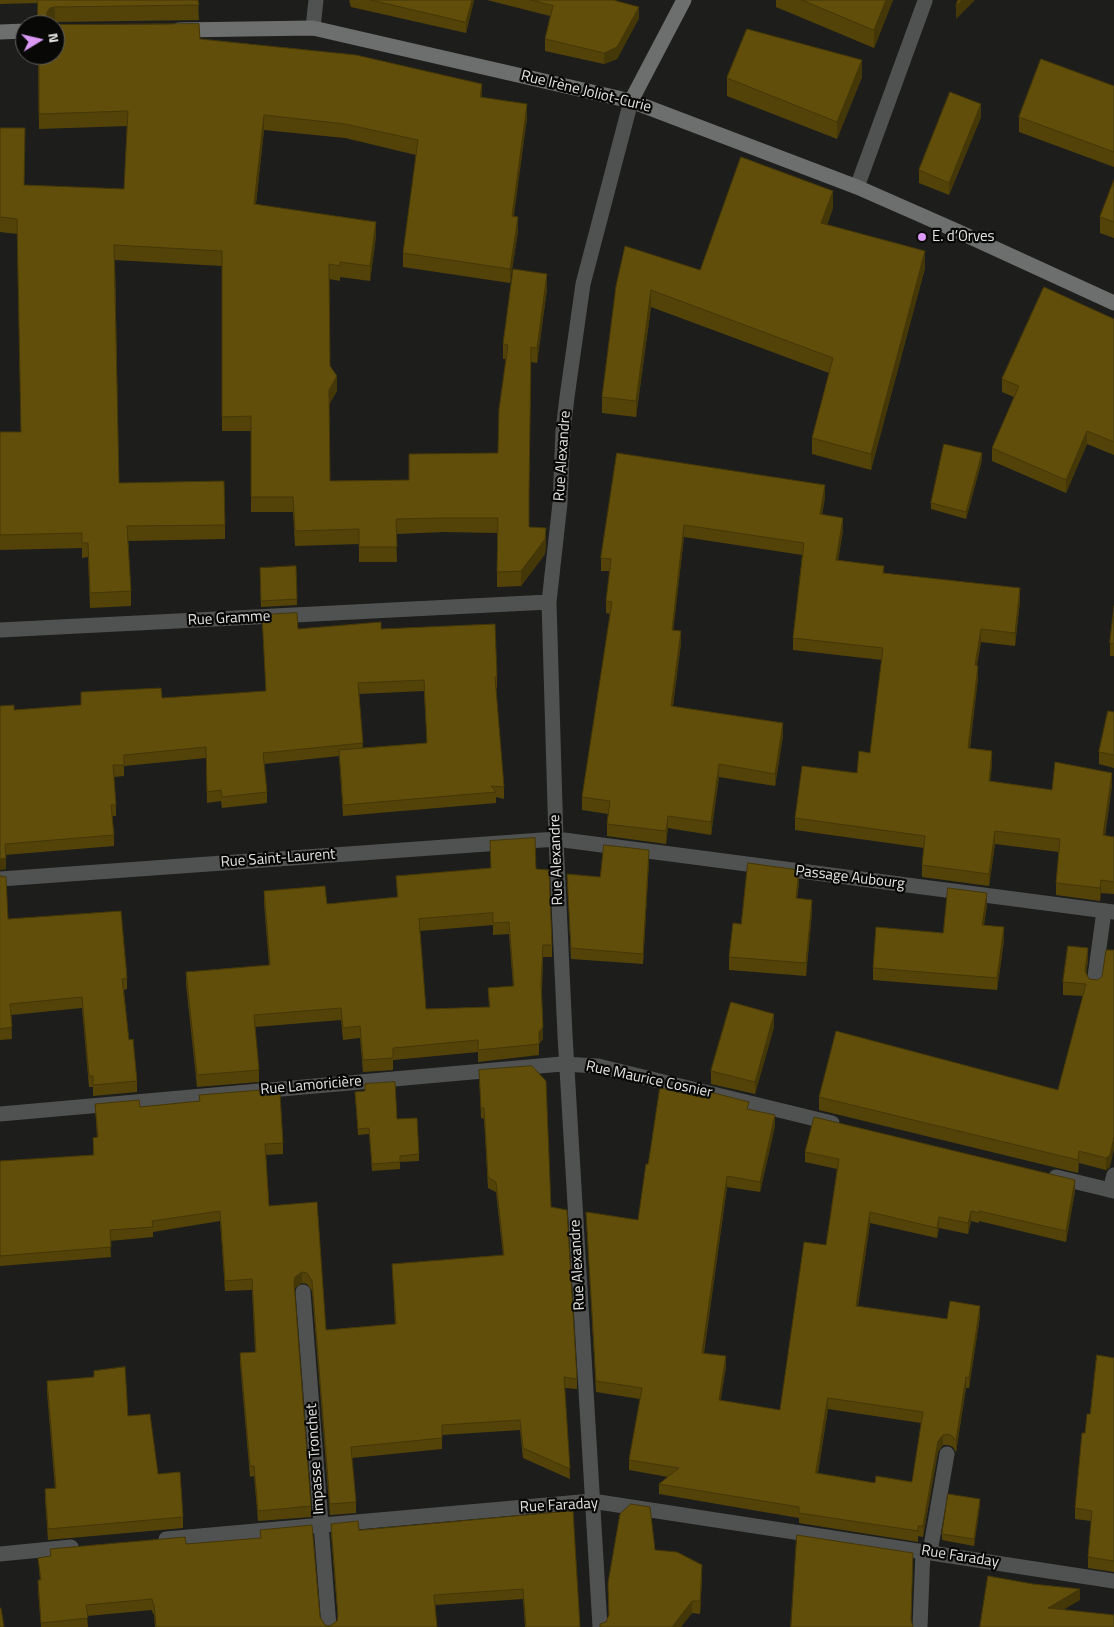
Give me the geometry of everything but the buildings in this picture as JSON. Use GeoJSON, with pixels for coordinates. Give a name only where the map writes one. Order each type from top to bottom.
{"type":"FeatureCollection","features":[{"type":"Feature","properties":{"kind":"street"},"geometry":{"type":"LineString","coordinates":[[313,28],[316,0]]}},
{"type":"Feature","properties":{"kind":"street"},"geometry":{"type":"LineString","coordinates":[[631,101],[684,0]]}},
{"type":"Feature","properties":{"kind":"street"},"geometry":{"type":"LineString","coordinates":[[857,186],[925,1]]}},
{"type":"Feature","properties":{"kind":"street","name":"Rue Irène Joliot-Curie"},"geometry":{"type":"LineString","coordinates":[[160,30],[313,28],[631,101],[857,186],[1114,303]]}},
{"type":"Feature","properties":{"kind":"street"},"geometry":{"type":"LineString","coordinates":[[0,32],[15,32]]}},
{"type":"Feature","properties":{"kind":"street","name":"Rue Alexandre"},"geometry":{"type":"LineString","coordinates":[[600,1627],[564,1064],[549,602],[560,503],[563,431],[583,284],[631,101]]}},
{"type":"Feature","properties":{"kind":"street","name":"Rue Gramme"},"geometry":{"type":"LineString","coordinates":[[0,630],[549,602]]}},
{"type":"Feature","properties":{"kind":"street","name":"Rue Saint-Laurent"},"geometry":{"type":"LineString","coordinates":[[0,879],[556,839]]}},
{"type":"Feature","properties":{"kind":"street","name":"Passage Aubourg"},"geometry":{"type":"LineString","coordinates":[[556,839],[1109,912]]}},
{"type":"Feature","properties":{"kind":"street"},"geometry":{"type":"LineString","coordinates":[[1094,984],[1109,912]]}},
{"type":"Feature","properties":{"kind":"street","name":"Rue Lamoricière"},"geometry":{"type":"LineString","coordinates":[[0,1114],[564,1064]]}},
{"type":"Feature","properties":{"kind":"street","name":"Rue Maurice Cosnier"},"geometry":{"type":"LineString","coordinates":[[564,1064],[598,1066],[849,1127]]}},
{"type":"Feature","properties":{"kind":"street"},"geometry":{"type":"LineString","coordinates":[[1043,1174],[1113,1185]]}},
{"type":"Feature","properties":{"kind":"street","name":"Impasse Tronchet"},"geometry":{"type":"LineString","coordinates":[[303,1292],[329,1627]]}},
{"type":"Feature","properties":{"kind":"street"},"geometry":{"type":"LineString","coordinates":[[920,1627],[927,1552],[947,1454]]}},
{"type":"Feature","properties":{"kind":"street","name":"Rue Faraday"},"geometry":{"type":"LineString","coordinates":[[156,1540],[592,1502],[1114,1581]]}},
{"type":"Feature","properties":{"kind":"street"},"geometry":{"type":"LineString","coordinates":[[0,1554],[88,1546]]}},
{"type":"Feature","properties":{"kind":"place","name":"E. d’Orves"},"geometry":{"type":"Point","coordinates":[922,237]}}]}
